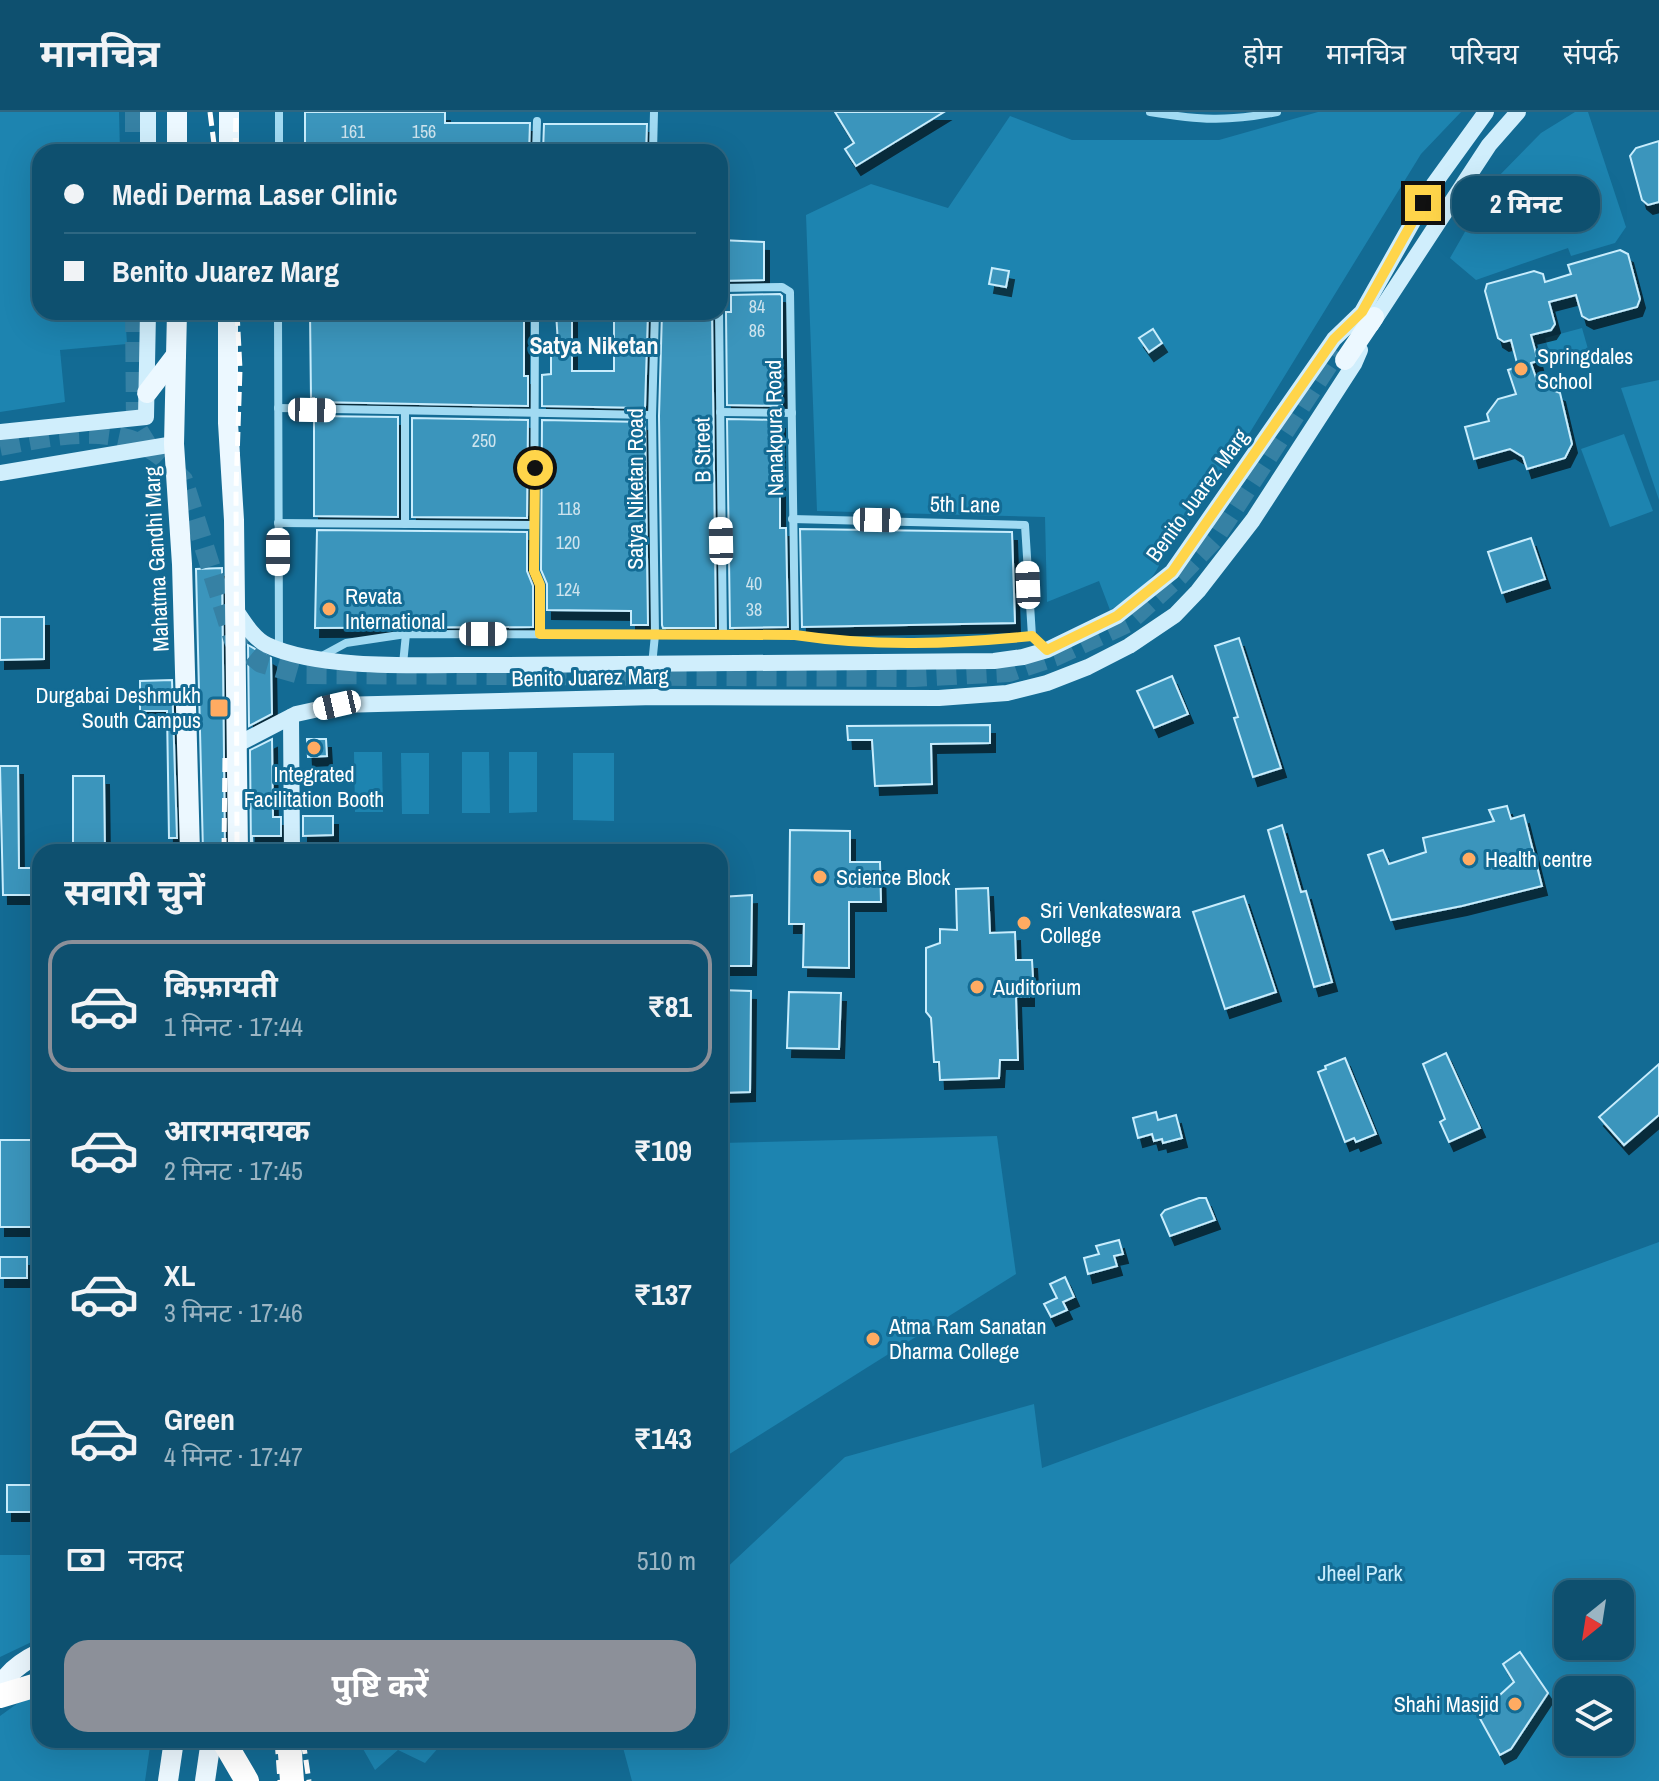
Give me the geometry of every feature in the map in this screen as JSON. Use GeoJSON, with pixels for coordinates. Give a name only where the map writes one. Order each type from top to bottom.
{"type":"FeatureCollection","features":[{"type":"Feature","properties":{"kind":"highway"},"geometry":{"type":"LineString","coordinates":[[0,1696],[32,1686]]}},
{"type":"Feature","properties":{"kind":"highway"},"geometry":{"type":"LineString","coordinates":[[228,1748],[243,1773]]}},
{"type":"Feature","properties":{"kind":"highway"},"geometry":{"type":"LineString","coordinates":[[290,1748],[292,1781]]}},
{"type":"Feature","properties":{"kind":"main road"},"geometry":{"type":"LineString","coordinates":[[177,112],[177,144]]}},
{"type":"Feature","properties":{"kind":"main road"},"geometry":{"type":"LineString","coordinates":[[229,112],[229,144]]}},
{"type":"Feature","properties":{"kind":"main road"},"geometry":{"type":"LineString","coordinates":[[1341,356],[1368,314]]}},
{"type":"Feature","properties":{"kind":"main road","name":"Mahatma Gandhi Marg"},"geometry":{"type":"LineString","coordinates":[[177,320],[174,444],[182,564],[190,844]]}},
{"type":"Feature","properties":{"kind":"main road"},"geometry":{"type":"LineString","coordinates":[[228,320],[238,844]]}},
{"type":"Feature","properties":{"kind":"main road"},"geometry":{"type":"LineString","coordinates":[[147,393],[176,355]]}},
{"type":"Feature","properties":{"kind":"main road"},"geometry":{"type":"LineString","coordinates":[[0,1688],[5,1677],[32,1656]]}},
{"type":"Feature","properties":{"kind":"main road"},"geometry":{"type":"LineString","coordinates":[[168,1781],[173,1748]]}},
{"type":"Feature","properties":{"kind":"main road"},"geometry":{"type":"LineString","coordinates":[[205,1781],[210,1748]]}},
{"type":"Feature","properties":{"kind":"street"},"geometry":{"type":"LineString","coordinates":[[148,112],[148,144]]}},
{"type":"Feature","properties":{"kind":"street"},"geometry":{"type":"LineString","coordinates":[[279,112],[279,144]]}},
{"type":"Feature","properties":{"kind":"street"},"geometry":{"type":"LineString","coordinates":[[653,144],[654,112]]}},
{"type":"Feature","properties":{"kind":"street"},"geometry":{"type":"LineString","coordinates":[[1150,112],[1200,120],[1224,120],[1277,112]]}},
{"type":"Feature","properties":{"kind":"street","name":"Benito Juarez Marg"},"geometry":{"type":"LineString","coordinates":[[236,745],[291,717],[337,705],[655,697],[939,698],[1007,693],[1047,683],[1088,667],[1129,646],[1175,615],[1198,591],[1253,520],[1354,364],[1368,314],[1434,184],[1486,112]]}},
{"type":"Feature","properties":{"kind":"street","name":"Benito Juarez Marg"},"geometry":{"type":"LineString","coordinates":[[235,609],[250,631],[265,645],[317,659],[403,664],[994,661],[1047,650],[1117,616],[1172,572],[1334,339],[1368,314],[1489,145],[1518,112]]}},
{"type":"Feature","properties":{"kind":"street"},"geometry":{"type":"LineString","coordinates":[[536,144],[537,121]]}},
{"type":"Feature","properties":{"kind":"street","name":"Nanakpura Road"},"geometry":{"type":"LineString","coordinates":[[728,288],[782,287],[790,292],[795,635]]}},
{"type":"Feature","properties":{"kind":"street"},"geometry":{"type":"LineString","coordinates":[[0,432],[146,417],[148,320]]}},
{"type":"Feature","properties":{"kind":"street"},"geometry":{"type":"LineString","coordinates":[[278,320],[279,648]]}},
{"type":"Feature","properties":{"kind":"street"},"geometry":{"type":"LineString","coordinates":[[535,320],[534,571],[540,585],[540,634]]}},
{"type":"Feature","properties":{"kind":"street","name":"Satya Niketan Road"},"geometry":{"type":"LineString","coordinates":[[652,665],[655,635],[652,415],[655,320]]}},
{"type":"Feature","properties":{"kind":"street","name":"B Street"},"geometry":{"type":"LineString","coordinates":[[719,320],[723,635]]}},
{"type":"Feature","properties":{"kind":"street"},"geometry":{"type":"LineString","coordinates":[[278,408],[652,415]]}},
{"type":"Feature","properties":{"kind":"street"},"geometry":{"type":"LineString","coordinates":[[405,412],[405,524]]}},
{"type":"Feature","properties":{"kind":"street"},"geometry":{"type":"LineString","coordinates":[[720,412],[792,413]]}},
{"type":"Feature","properties":{"kind":"street"},"geometry":{"type":"LineString","coordinates":[[0,473],[174,444]]}},
{"type":"Feature","properties":{"kind":"street","name":"5th Lane"},"geometry":{"type":"LineString","coordinates":[[792,519],[1025,525],[1032,636]]}},
{"type":"Feature","properties":{"kind":"street"},"geometry":{"type":"LineString","coordinates":[[278,523],[535,525]]}},
{"type":"Feature","properties":{"kind":"street"},"geometry":{"type":"LineString","coordinates":[[317,659],[346,643],[406,634],[795,635],[836,641],[948,644],[1032,636],[1047,650]]}},
{"type":"Feature","properties":{"kind":"street"},"geometry":{"type":"LineString","coordinates":[[403,664],[406,634]]}},
{"type":"Feature","properties":{"kind":"street"},"geometry":{"type":"LineString","coordinates":[[291,717],[292,844]]}},
{"type":"Feature","properties":{"kind":"green space"},"geometry":{"type":"Polygon","coordinates":[[[0,112],[119,112],[120,144],[32,144],[32,320],[126,320],[127,344],[60,350],[65,402],[0,412],[0,112]]]}},
{"type":"Feature","properties":{"kind":"green space"},"geometry":{"type":"Polygon","coordinates":[[[1318,112],[1461,112],[1421,154],[1244,442],[1163,556],[1154,574],[1135,594],[1110,610],[1099,581],[1047,602],[1045,517],[817,511],[806,215],[871,184],[948,208],[1010,116],[1072,140],[1219,140],[1318,112]]]}},
{"type":"Feature","properties":{"kind":"green space"},"geometry":{"type":"Polygon","coordinates":[[[1575,112],[1588,112],[1626,227],[1615,243],[1571,256],[1568,248],[1476,280],[1450,258],[1494,181],[1541,133],[1575,112]]]}},
{"type":"Feature","properties":{"kind":"green space"},"geometry":{"type":"Polygon","coordinates":[[[1582,328],[1588,349],[1551,358],[1545,338],[1582,328]]]}},
{"type":"Feature","properties":{"kind":"green space"},"geometry":{"type":"Polygon","coordinates":[[[1659,380],[1659,500],[1621,388],[1659,380]]]}},
{"type":"Feature","properties":{"kind":"green space"},"geometry":{"type":"Polygon","coordinates":[[[1624,434],[1653,511],[1610,527],[1581,449],[1624,434]]]}},
{"type":"Feature","properties":{"kind":"green space"},"geometry":{"type":"Polygon","coordinates":[[[354,752],[382,752],[383,812],[355,812],[354,752]]]}},
{"type":"Feature","properties":{"kind":"green space"},"geometry":{"type":"Polygon","coordinates":[[[462,752],[489,752],[490,813],[462,813],[462,752]]]}},
{"type":"Feature","properties":{"kind":"green space"},"geometry":{"type":"Polygon","coordinates":[[[509,752],[537,752],[537,812],[509,813],[509,752]]]}},
{"type":"Feature","properties":{"kind":"green space"},"geometry":{"type":"Polygon","coordinates":[[[401,753],[429,753],[429,814],[402,814],[401,753]]]}},
{"type":"Feature","properties":{"kind":"green space"},"geometry":{"type":"Polygon","coordinates":[[[573,753],[614,753],[614,821],[573,820],[573,753]]]}},
{"type":"Feature","properties":{"kind":"green space","name":"Atma Ram Sanatan Dharma College"},"geometry":{"type":"Polygon","coordinates":[[[997,1136],[1016,1274],[728,1455],[728,1143],[997,1136]]]}},
{"type":"Feature","properties":{"kind":"green space","name":"Jheel Park"},"geometry":{"type":"Polygon","coordinates":[[[1659,1242],[1659,1781],[632,1781],[623,1748],[728,1748],[728,1567],[845,1457],[1034,1404],[1042,1468],[1659,1242]]]}},
{"type":"Feature","properties":{"kind":"green space"},"geometry":{"type":"Polygon","coordinates":[[[0,1555],[32,1555],[32,1642],[0,1657],[0,1555]]]}},
{"type":"Feature","properties":{"kind":"green space"},"geometry":{"type":"Polygon","coordinates":[[[32,1696],[32,1748],[150,1748],[145,1781],[0,1781],[0,1716],[32,1696]]]}},
{"type":"Feature","properties":{"kind":"green space"},"geometry":{"type":"Polygon","coordinates":[[[363,1748],[438,1748],[425,1763],[398,1750],[375,1770],[363,1748]]]}},
{"type":"Feature","properties":{"kind":"building"},"geometry":{"type":"Polygon","coordinates":[[[305,112],[445,112],[445,123],[530,123],[529,144],[305,144],[305,112]]]}},
{"type":"Feature","properties":{"kind":"building"},"geometry":{"type":"Polygon","coordinates":[[[835,112],[944,112],[856,166],[845,149],[854,143],[835,112]]]}},
{"type":"Feature","properties":{"kind":"building"},"geometry":{"type":"Polygon","coordinates":[[[544,124],[647,124],[646,144],[543,144],[544,124]]]}},
{"type":"Feature","properties":{"kind":"building"},"geometry":{"type":"Polygon","coordinates":[[[1659,141],[1659,202],[1648,205],[1642,200],[1630,156],[1636,148],[1659,141]]]}},
{"type":"Feature","properties":{"kind":"building"},"geometry":{"type":"Polygon","coordinates":[[[728,240],[764,242],[764,280],[728,281],[728,240]]]}},
{"type":"Feature","properties":{"kind":"building"},"geometry":{"type":"Polygon","coordinates":[[[1620,250],[1628,254],[1640,299],[1637,307],[1589,320],[1582,316],[1576,295],[1549,302],[1555,324],[1551,330],[1531,335],[1538,361],[1531,363],[1538,384],[1560,393],[1572,444],[1565,458],[1527,469],[1523,457],[1510,449],[1474,459],[1465,427],[1489,421],[1487,414],[1498,399],[1516,394],[1508,370],[1518,367],[1511,340],[1504,342],[1498,338],[1485,291],[1487,284],[1534,271],[1543,274],[1545,282],[1571,274],[1568,265],[1620,250]]]}},
{"type":"Feature","properties":{"kind":"building"},"geometry":{"type":"Polygon","coordinates":[[[992,268],[1009,271],[1006,287],[989,284],[992,268]]]}},
{"type":"Feature","properties":{"kind":"building"},"geometry":{"type":"Polygon","coordinates":[[[731,295],[782,296],[782,406],[727,405],[726,320],[728,312],[731,312],[731,295]]]}},
{"type":"Feature","properties":{"kind":"building"},"geometry":{"type":"Polygon","coordinates":[[[310,320],[524,320],[524,376],[528,376],[528,406],[314,402],[311,398],[310,320]]]}},
{"type":"Feature","properties":{"kind":"building"},"geometry":{"type":"Polygon","coordinates":[[[556,320],[572,320],[572,371],[614,371],[614,320],[648,320],[645,408],[542,406],[542,375],[551,374],[551,344],[558,344],[556,320]]]}},
{"type":"Feature","properties":{"kind":"building"},"geometry":{"type":"Polygon","coordinates":[[[662,320],[712,320],[716,628],[663,628],[662,625],[659,416],[662,320]]]}},
{"type":"Feature","properties":{"kind":"building"},"geometry":{"type":"Polygon","coordinates":[[[1153,329],[1162,343],[1149,352],[1139,338],[1153,329]]]}},
{"type":"Feature","properties":{"kind":"building"},"geometry":{"type":"Polygon","coordinates":[[[314,416],[398,417],[398,517],[314,516],[314,416]]]}},
{"type":"Feature","properties":{"kind":"building"},"geometry":{"type":"Polygon","coordinates":[[[412,418],[528,420],[527,518],[412,517],[412,418]]]}},
{"type":"Feature","properties":{"kind":"building"},"geometry":{"type":"Polygon","coordinates":[[[727,419],[780,420],[780,528],[786,528],[788,627],[730,628],[727,419]]]}},
{"type":"Feature","properties":{"kind":"building"},"geometry":{"type":"Polygon","coordinates":[[[542,420],[645,422],[648,625],[631,625],[631,611],[547,610],[547,584],[541,570],[542,420]]]}},
{"type":"Feature","properties":{"kind":"building"},"geometry":{"type":"Polygon","coordinates":[[[800,529],[1012,532],[1015,623],[802,627],[800,529]]]}},
{"type":"Feature","properties":{"kind":"building"},"geometry":{"type":"Polygon","coordinates":[[[317,530],[527,532],[527,571],[533,586],[533,627],[315,628],[317,530]]]}},
{"type":"Feature","properties":{"kind":"building"},"geometry":{"type":"Polygon","coordinates":[[[1531,538],[1545,579],[1502,593],[1488,552],[1531,538]]]}},
{"type":"Feature","properties":{"kind":"building"},"geometry":{"type":"Polygon","coordinates":[[[222,568],[225,844],[203,844],[196,569],[222,568]]]}},
{"type":"Feature","properties":{"kind":"building"},"geometry":{"type":"Polygon","coordinates":[[[0,617],[44,617],[44,659],[0,660],[0,617]]]}},
{"type":"Feature","properties":{"kind":"building"},"geometry":{"type":"Polygon","coordinates":[[[1239,638],[1281,768],[1253,777],[1215,646],[1239,638]]]}},
{"type":"Feature","properties":{"kind":"building"},"geometry":{"type":"Polygon","coordinates":[[[248,645],[271,658],[272,714],[249,726],[248,645]]]}},
{"type":"Feature","properties":{"kind":"building"},"geometry":{"type":"Polygon","coordinates":[[[1172,676],[1188,714],[1154,728],[1137,691],[1172,676]]]}},
{"type":"Feature","properties":{"kind":"building"},"geometry":{"type":"Polygon","coordinates":[[[172,680],[177,838],[169,838],[167,711],[140,711],[140,681],[172,680]]]}},
{"type":"Feature","properties":{"kind":"building"},"geometry":{"type":"Polygon","coordinates":[[[990,725],[990,743],[931,744],[932,784],[875,786],[872,740],[848,740],[847,726],[990,725]]]}},
{"type":"Feature","properties":{"kind":"building"},"geometry":{"type":"Polygon","coordinates":[[[272,739],[273,817],[281,817],[281,836],[252,836],[252,844],[251,844],[250,750],[272,739]]]}},
{"type":"Feature","properties":{"kind":"building"},"geometry":{"type":"Polygon","coordinates":[[[307,739],[326,739],[327,756],[308,757],[307,739]]]}},
{"type":"Feature","properties":{"kind":"building"},"geometry":{"type":"Polygon","coordinates":[[[0,766],[18,766],[19,868],[32,868],[32,895],[3,895],[0,766]]]}},
{"type":"Feature","properties":{"kind":"building"},"geometry":{"type":"Polygon","coordinates":[[[73,776],[104,776],[105,844],[73,844],[73,776]]]}},
{"type":"Feature","properties":{"kind":"building","name":"Health centre"},"geometry":{"type":"Polygon","coordinates":[[[1507,806],[1511,819],[1524,815],[1542,886],[1391,920],[1368,855],[1383,850],[1389,864],[1426,852],[1423,838],[1494,821],[1489,810],[1507,806]]]}},
{"type":"Feature","properties":{"kind":"building"},"geometry":{"type":"Polygon","coordinates":[[[303,816],[333,816],[333,835],[303,836],[303,816]]]}},
{"type":"Feature","properties":{"kind":"building"},"geometry":{"type":"Polygon","coordinates":[[[1282,825],[1301,892],[1306,891],[1332,982],[1314,987],[1268,830],[1282,825]]]}},
{"type":"Feature","properties":{"kind":"building","name":"Science Block"},"geometry":{"type":"Polygon","coordinates":[[[790,830],[850,831],[850,862],[880,862],[881,902],[849,902],[849,968],[803,967],[804,924],[789,924],[790,830]]]}},
{"type":"Feature","properties":{"kind":"building","name":"Auditorium"},"geometry":{"type":"Polygon","coordinates":[[[988,888],[990,933],[1015,932],[1016,960],[1032,960],[1033,978],[1029,978],[1029,997],[1016,997],[1018,1060],[1000,1060],[999,1078],[940,1080],[939,1062],[934,1062],[931,1018],[926,1012],[926,948],[940,943],[940,929],[957,930],[956,889],[988,888]]]}},
{"type":"Feature","properties":{"kind":"building"},"geometry":{"type":"Polygon","coordinates":[[[752,895],[751,966],[728,966],[728,896],[752,895]]]}},
{"type":"Feature","properties":{"kind":"building"},"geometry":{"type":"Polygon","coordinates":[[[1244,896],[1276,992],[1225,1009],[1193,912],[1244,896]]]}},
{"type":"Feature","properties":{"kind":"building"},"geometry":{"type":"Polygon","coordinates":[[[728,990],[751,991],[750,1092],[728,1093],[728,990]]]}},
{"type":"Feature","properties":{"kind":"building"},"geometry":{"type":"Polygon","coordinates":[[[789,992],[841,993],[839,1049],[787,1048],[789,992]]]}},
{"type":"Feature","properties":{"kind":"building"},"geometry":{"type":"Polygon","coordinates":[[[1446,1053],[1480,1128],[1449,1142],[1440,1122],[1445,1119],[1423,1064],[1446,1053]]]}},
{"type":"Feature","properties":{"kind":"building"},"geometry":{"type":"Polygon","coordinates":[[[1345,1058],[1376,1134],[1356,1142],[1354,1138],[1345,1142],[1318,1072],[1345,1058]]]}},
{"type":"Feature","properties":{"kind":"building"},"geometry":{"type":"Polygon","coordinates":[[[1659,1064],[1659,1115],[1624,1145],[1599,1117],[1659,1064]]]}},
{"type":"Feature","properties":{"kind":"building"},"geometry":{"type":"Polygon","coordinates":[[[1156,1112],[1158,1120],[1176,1115],[1182,1138],[1163,1143],[1162,1139],[1154,1141],[1152,1134],[1138,1138],[1133,1118],[1156,1112]]]}},
{"type":"Feature","properties":{"kind":"building"},"geometry":{"type":"Polygon","coordinates":[[[0,1140],[32,1140],[32,1227],[0,1227],[0,1140]]]}},
{"type":"Feature","properties":{"kind":"building"},"geometry":{"type":"Polygon","coordinates":[[[1206,1198],[1215,1220],[1170,1236],[1161,1215],[1165,1210],[1206,1198]]]}},
{"type":"Feature","properties":{"kind":"building"},"geometry":{"type":"Polygon","coordinates":[[[1119,1240],[1123,1254],[1114,1256],[1117,1266],[1088,1274],[1084,1258],[1099,1254],[1096,1246],[1119,1240]]]}},
{"type":"Feature","properties":{"kind":"building"},"geometry":{"type":"Polygon","coordinates":[[[0,1257],[27,1257],[27,1278],[0,1278],[0,1257]]]}},
{"type":"Feature","properties":{"kind":"building"},"geometry":{"type":"Polygon","coordinates":[[[1065,1277],[1074,1297],[1063,1302],[1067,1310],[1051,1317],[1044,1304],[1057,1298],[1050,1284],[1065,1277]]]}},
{"type":"Feature","properties":{"kind":"building"},"geometry":{"type":"Polygon","coordinates":[[[7,1485],[32,1485],[32,1512],[7,1512],[7,1485]]]}},
{"type":"Feature","properties":{"kind":"building","name":"Shahi Masjid"},"geometry":{"type":"Polygon","coordinates":[[[1520,1652],[1548,1693],[1511,1749],[1500,1755],[1478,1715],[1514,1682],[1503,1664],[1520,1652]]]}},
{"type":"Feature","properties":{"kind":"tunnel"},"geometry":{"type":"LineString","coordinates":[[135,112],[135,144]]}},
{"type":"Feature","properties":{"kind":"tunnel"},"geometry":{"type":"LineString","coordinates":[[135,320],[136,427],[151,451]]}},
{"type":"Feature","properties":{"kind":"tunnel"},"geometry":{"type":"LineString","coordinates":[[0,446],[62,435],[104,435],[144,445],[162,457],[183,480],[234,641],[261,663],[300,674],[914,677],[1009,672],[1056,656],[1127,623],[1180,575],[1214,539],[1337,351]]}},
{"type":"Feature","properties":{"kind":"railway"},"geometry":{"type":"LineString","coordinates":[[210,112],[214,144]]}},
{"type":"Feature","properties":{"kind":"railway"},"geometry":{"type":"LineString","coordinates":[[235,144],[236,112]]}},
{"type":"Feature","properties":{"kind":"railway"},"geometry":{"type":"LineString","coordinates":[[237,320],[240,369],[236,490],[237,844]]}},
{"type":"Feature","properties":{"kind":"railway"},"geometry":{"type":"LineString","coordinates":[[224,844],[225,756]]}},
{"type":"Feature","properties":{"kind":"railway"},"geometry":{"type":"LineString","coordinates":[[278,1748],[280,1781]]}},
{"type":"Feature","properties":{"kind":"railway"},"geometry":{"type":"LineString","coordinates":[[304,1748],[309,1781]]}},
{"type":"Feature","properties":{"kind":"place","name":"Springdales School"},"geometry":{"type":"Point","coordinates":[1521,369]}},
{"type":"Feature","properties":{"kind":"place","name":"Revata International"},"geometry":{"type":"Point","coordinates":[329,609]}},
{"type":"Feature","properties":{"kind":"place","name":"Durgabai Deshmukh South Campus"},"geometry":{"type":"Point","coordinates":[219,708]}},
{"type":"Feature","properties":{"kind":"place","name":"Integrated Facilitation Booth"},"geometry":{"type":"Point","coordinates":[314,748]}},
{"type":"Feature","properties":{"kind":"place","name":"Health centre"},"geometry":{"type":"Point","coordinates":[1469,859]}},
{"type":"Feature","properties":{"kind":"place","name":"Science Block"},"geometry":{"type":"Point","coordinates":[820,877]}},
{"type":"Feature","properties":{"kind":"place","name":"Sri Venkateswara College"},"geometry":{"type":"Point","coordinates":[1024,923]}},
{"type":"Feature","properties":{"kind":"place","name":"Auditorium"},"geometry":{"type":"Point","coordinates":[977,987]}},
{"type":"Feature","properties":{"kind":"place","name":"Atma Ram Sanatan Dharma College"},"geometry":{"type":"Point","coordinates":[873,1339]}},
{"type":"Feature","properties":{"kind":"place","name":"Shahi Masjid"},"geometry":{"type":"Point","coordinates":[1515,1704]}},
{"type":"Feature","properties":{"kind":"district","name":"Satya Niketan"},"geometry":{"type":"Point","coordinates":[594,346]}},
{"type":"Feature","properties":{"kind":"route"},"geometry":{"type":"LineString","coordinates":[[535,468],[534,571],[540,585],[540,634],[795,635],[836,641],[948,644],[1032,636],[1047,650],[1117,616],[1172,572],[1334,339],[1362,312],[1423,203]]}}]}
